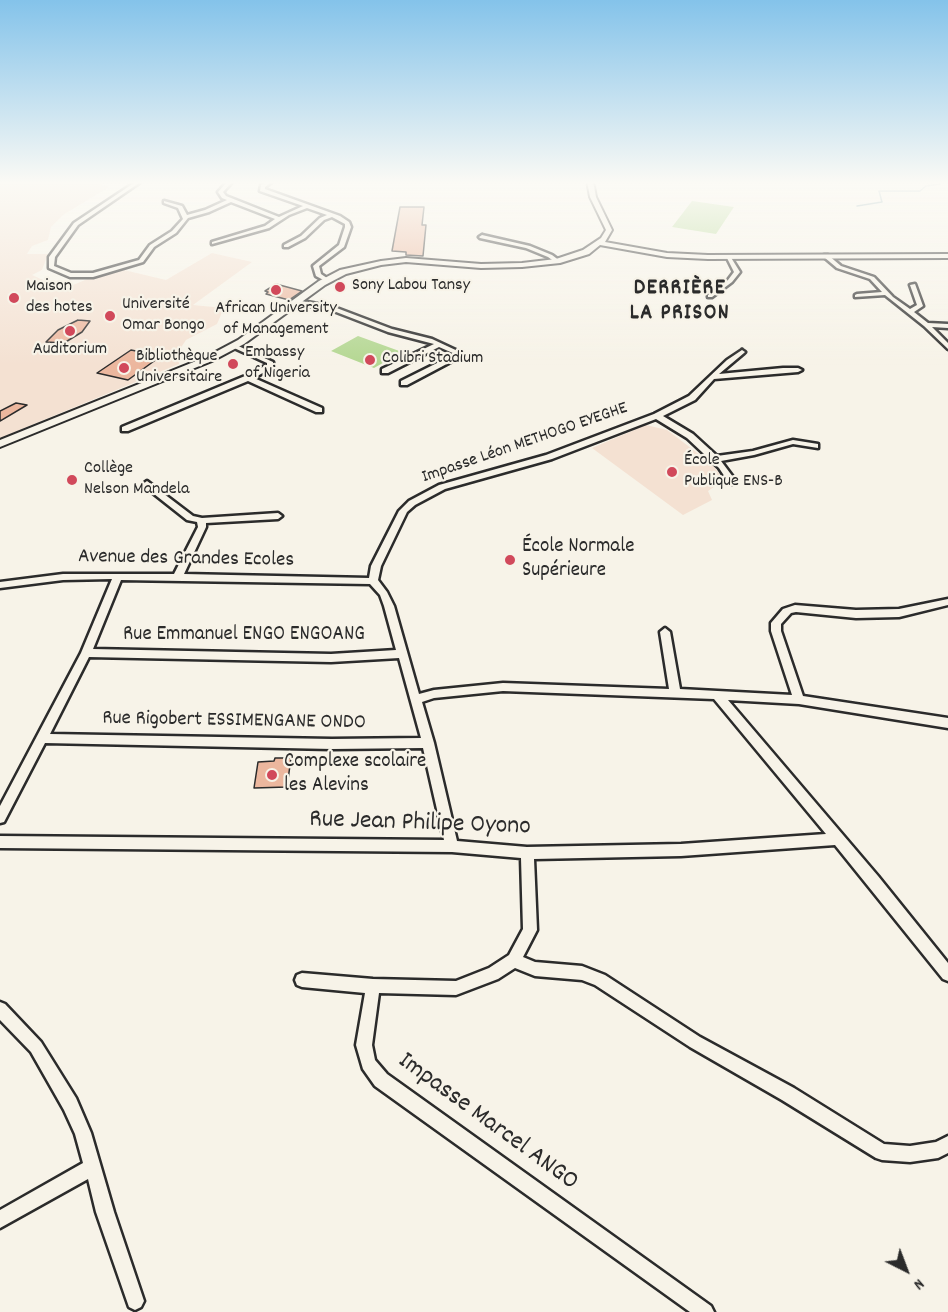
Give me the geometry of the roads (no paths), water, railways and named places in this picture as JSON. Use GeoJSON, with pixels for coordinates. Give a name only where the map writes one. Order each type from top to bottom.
{"type":"FeatureCollection","features":[{"type":"Feature","properties":{"kind":"main road"},"geometry":{"type":"LineString","coordinates":[[0,444],[187,369],[234,346],[327,280],[354,269],[399,261],[423,260],[489,267],[558,261],[586,252],[600,243],[667,255],[948,256]]}},
{"type":"Feature","properties":{"kind":"street"},"geometry":{"type":"LineString","coordinates":[[63,242],[52,258],[51,267],[66,274],[79,275],[98,274],[132,265],[143,260],[152,246],[157,242]]}},
{"type":"Feature","properties":{"kind":"street"},"geometry":{"type":"LineString","coordinates":[[286,246],[293,242]]}},
{"type":"Feature","properties":{"kind":"street"},"geometry":{"type":"LineString","coordinates":[[327,280],[318,275],[316,266],[342,246],[343,242]]}},
{"type":"Feature","properties":{"kind":"street"},"geometry":{"type":"LineString","coordinates":[[506,242],[528,247],[558,261]]}},
{"type":"Feature","properties":{"kind":"street"},"geometry":{"type":"LineString","coordinates":[[826,256],[838,267],[872,278],[948,347]]}},
{"type":"Feature","properties":{"kind":"street"},"geometry":{"type":"LineString","coordinates":[[710,296],[730,281],[737,272],[728,257]]}},
{"type":"Feature","properties":{"kind":"street"},"geometry":{"type":"LineString","coordinates":[[910,312],[920,306],[913,285]]}},
{"type":"Feature","properties":{"kind":"street"},"geometry":{"type":"LineString","coordinates":[[857,296],[886,293]]}},
{"type":"Feature","properties":{"kind":"street"},"geometry":{"type":"LineString","coordinates":[[296,302],[332,308],[385,329],[430,340],[437,345],[457,351],[458,355],[404,383]]}},
{"type":"Feature","properties":{"kind":"street"},"geometry":{"type":"LineString","coordinates":[[926,325],[948,326]]}},
{"type":"Feature","properties":{"kind":"street"},"geometry":{"type":"LineString","coordinates":[[385,371],[437,345]]}},
{"type":"Feature","properties":{"kind":"street"},"geometry":{"type":"LineString","coordinates":[[125,429],[248,378],[271,366],[270,362],[234,346]]}},
{"type":"Feature","properties":{"kind":"street","name":"Impasse Léon METHOGO EYEGHE"},"geometry":{"type":"LineString","coordinates":[[373,580],[376,566],[403,511],[419,499],[442,487],[549,457],[661,414],[692,398],[729,361],[742,352]]}},
{"type":"Feature","properties":{"kind":"street"},"geometry":{"type":"LineString","coordinates":[[712,377],[798,370]]}},
{"type":"Feature","properties":{"kind":"street"},"geometry":{"type":"LineString","coordinates":[[248,378],[319,410]]}},
{"type":"Feature","properties":{"kind":"street"},"geometry":{"type":"LineString","coordinates":[[661,414],[716,459],[732,481]]}},
{"type":"Feature","properties":{"kind":"street"},"geometry":{"type":"LineString","coordinates":[[716,459],[754,453],[793,442],[815,446]]}},
{"type":"Feature","properties":{"kind":"street"},"geometry":{"type":"LineString","coordinates":[[147,484],[190,518],[201,521],[278,516]]}},
{"type":"Feature","properties":{"kind":"street"},"geometry":{"type":"LineString","coordinates":[[177,578],[202,527],[201,521]]}},
{"type":"Feature","properties":{"kind":"street"},"geometry":{"type":"LineString","coordinates":[[0,818],[86,653],[118,576]]}},
{"type":"Feature","properties":{"kind":"street","name":"Avenue des Grandes Ecoles"},"geometry":{"type":"LineString","coordinates":[[0,585],[63,577],[118,576],[373,580]]}},
{"type":"Feature","properties":{"kind":"street"},"geometry":{"type":"LineString","coordinates":[[373,580],[384,594],[416,699],[452,846]]}},
{"type":"Feature","properties":{"kind":"street"},"geometry":{"type":"LineString","coordinates":[[799,700],[776,631],[776,623],[787,611],[795,608],[856,614],[899,613],[948,602]]}},
{"type":"Feature","properties":{"kind":"street"},"geometry":{"type":"LineString","coordinates":[[665,632],[675,693]]}},
{"type":"Feature","properties":{"kind":"street","name":"Rue Emmanuel ENGO ENGOANG"},"geometry":{"type":"LineString","coordinates":[[86,653],[331,658],[402,654]]}},
{"type":"Feature","properties":{"kind":"street"},"geometry":{"type":"LineString","coordinates":[[416,699],[434,694],[503,687],[675,693],[799,700],[948,723]]}},
{"type":"Feature","properties":{"kind":"street"},"geometry":{"type":"LineString","coordinates":[[717,695],[948,974]]}},
{"type":"Feature","properties":{"kind":"street","name":"Rue Rigobert ESSIMENGANE ONDO"},"geometry":{"type":"LineString","coordinates":[[41,738],[332,744],[428,743]]}},
{"type":"Feature","properties":{"kind":"street","name":"Rue Jean Philipe Oyono"},"geometry":{"type":"LineString","coordinates":[[0,842],[452,846],[527,853],[681,850],[838,839]]}},
{"type":"Feature","properties":{"kind":"street"},"geometry":{"type":"LineString","coordinates":[[302,980],[373,986],[456,988],[493,974],[514,960],[530,930],[527,853]]}},
{"type":"Feature","properties":{"kind":"street"},"geometry":{"type":"LineString","coordinates":[[514,960],[535,969],[582,973],[600,980],[695,1042],[788,1094],[882,1152],[910,1154],[938,1150],[948,1144]]}},
{"type":"Feature","properties":{"kind":"street","name":"Impasse Marcel ANGO"},"geometry":{"type":"LineString","coordinates":[[373,986],[364,1045],[368,1064],[381,1080],[705,1312]]}},
{"type":"Feature","properties":{"kind":"street"},"geometry":{"type":"LineString","coordinates":[[0,1009],[24,1032],[52,1071],[83,1133],[105,1212],[135,1301]]}},
{"type":"Feature","properties":{"kind":"street"},"geometry":{"type":"LineString","coordinates":[[0,1219],[93,1167]]}},
{"type":"Feature","properties":{"kind":"place","name":"Sony Labou Tansy"},"geometry":{"type":"Point","coordinates":[340,287]}},
{"type":"Feature","properties":{"kind":"place","name":"African University of Management"},"geometry":{"type":"Point","coordinates":[276,290]}},
{"type":"Feature","properties":{"kind":"place","name":"Maison des hotes"},"geometry":{"type":"Point","coordinates":[14,298]}},
{"type":"Feature","properties":{"kind":"place","name":"Université Omar Bongo"},"geometry":{"type":"Point","coordinates":[110,316]}},
{"type":"Feature","properties":{"kind":"place","name":"Auditorium"},"geometry":{"type":"Point","coordinates":[70,331]}},
{"type":"Feature","properties":{"kind":"place","name":"Colibri Stadium"},"geometry":{"type":"Point","coordinates":[370,360]}},
{"type":"Feature","properties":{"kind":"place","name":"Embassy of Nigeria"},"geometry":{"type":"Point","coordinates":[233,364]}},
{"type":"Feature","properties":{"kind":"place","name":"Bibliothèque Universitaire"},"geometry":{"type":"Point","coordinates":[124,368]}},
{"type":"Feature","properties":{"kind":"place","name":"École Publique ENS-B"},"geometry":{"type":"Point","coordinates":[672,472]}},
{"type":"Feature","properties":{"kind":"place","name":"Collège Nelson Mandela"},"geometry":{"type":"Point","coordinates":[72,480]}},
{"type":"Feature","properties":{"kind":"place","name":"École Normale Supérieure"},"geometry":{"type":"Point","coordinates":[510,560]}},
{"type":"Feature","properties":{"kind":"place","name":"Complexe scolaire les Alevins"},"geometry":{"type":"Point","coordinates":[272,775]}},
{"type":"Feature","properties":{"kind":"district","name":"DERRIÈRE LA PRISON"},"geometry":{"type":"Point","coordinates":[680,302]}}]}
